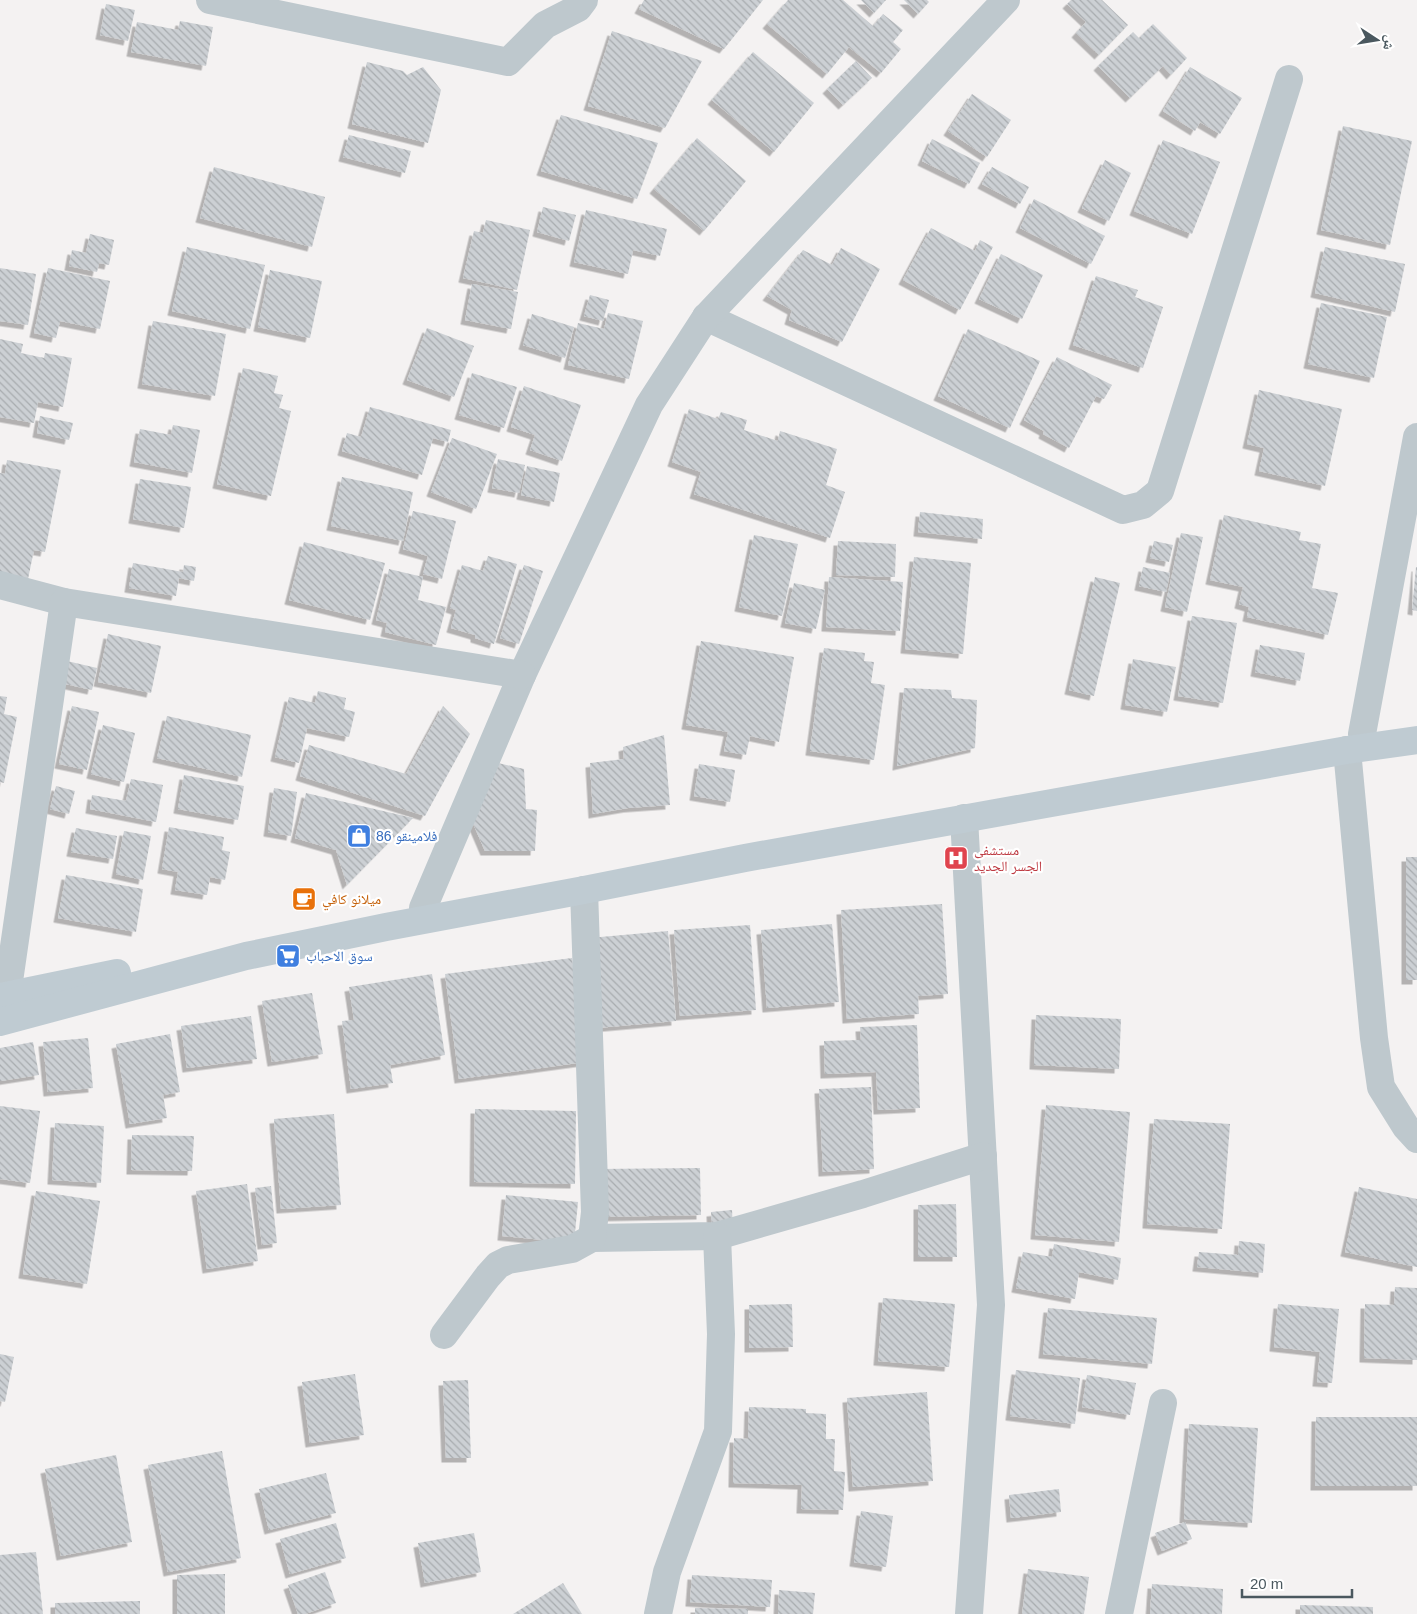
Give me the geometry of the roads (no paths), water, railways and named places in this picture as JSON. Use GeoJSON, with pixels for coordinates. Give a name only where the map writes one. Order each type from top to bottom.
{"type":"FeatureCollection","features":[{"type":"Feature","properties":{"kind":"main road"},"geometry":{"type":"LineString","coordinates":[[3,996],[423,908],[608,872],[964,818],[1355,742],[1417,725]]}},
{"type":"Feature","properties":{"kind":"main road"},"geometry":{"type":"LineString","coordinates":[[0,1022],[246,956],[386,927],[584,890],[743,853],[984,805],[1355,742],[1417,740]]}},
{"type":"Feature","properties":{"kind":"street"},"geometry":{"type":"LineString","coordinates":[[210,0],[508,62],[545,25],[578,8],[584,0]]}},
{"type":"Feature","properties":{"kind":"street"},"geometry":{"type":"LineString","coordinates":[[423,908],[522,675],[649,405],[706,317],[1006,0]]}},
{"type":"Feature","properties":{"kind":"street"},"geometry":{"type":"LineString","coordinates":[[706,317],[1123,510],[1143,505],[1160,491],[1289,79]]}},
{"type":"Feature","properties":{"kind":"street"},"geometry":{"type":"LineString","coordinates":[[1417,436],[1355,742],[1374,1038],[1381,1087],[1406,1127],[1417,1139]]}},
{"type":"Feature","properties":{"kind":"street"},"geometry":{"type":"LineString","coordinates":[[0,585],[64,602],[522,675]]}},
{"type":"Feature","properties":{"kind":"street"},"geometry":{"type":"LineString","coordinates":[[3,996],[64,602]]}},
{"type":"Feature","properties":{"kind":"street"},"geometry":{"type":"LineString","coordinates":[[964,818],[991,1305],[969,1614]]}},
{"type":"Feature","properties":{"kind":"street"},"geometry":{"type":"LineString","coordinates":[[584,890],[596,1212],[592,1238]]}},
{"type":"Feature","properties":{"kind":"street"},"geometry":{"type":"LineString","coordinates":[[444,1335],[488,1276],[498,1265],[508,1260],[572,1248],[592,1238],[718,1236],[864,1194],[983,1156]]}},
{"type":"Feature","properties":{"kind":"street"},"geometry":{"type":"LineString","coordinates":[[658,1614],[667,1572],[718,1431],[720,1334],[718,1236]]}},
{"type":"Feature","properties":{"kind":"street"},"geometry":{"type":"LineString","coordinates":[[1119,1614],[1163,1403]]}},
{"type":"Feature","properties":{"kind":"place","name":"فلامينقو 86"},"geometry":{"type":"Point","coordinates":[359,836]}},
{"type":"Feature","properties":{"kind":"place","name":"مستشفى الجسر الجديد"},"geometry":{"type":"Point","coordinates":[956,858]}},
{"type":"Feature","properties":{"kind":"place","name":"ميلانو كافي"},"geometry":{"type":"Point","coordinates":[304,899]}},
{"type":"Feature","properties":{"kind":"place","name":"سوق الاحباب"},"geometry":{"type":"Point","coordinates":[288,956]}}]}
